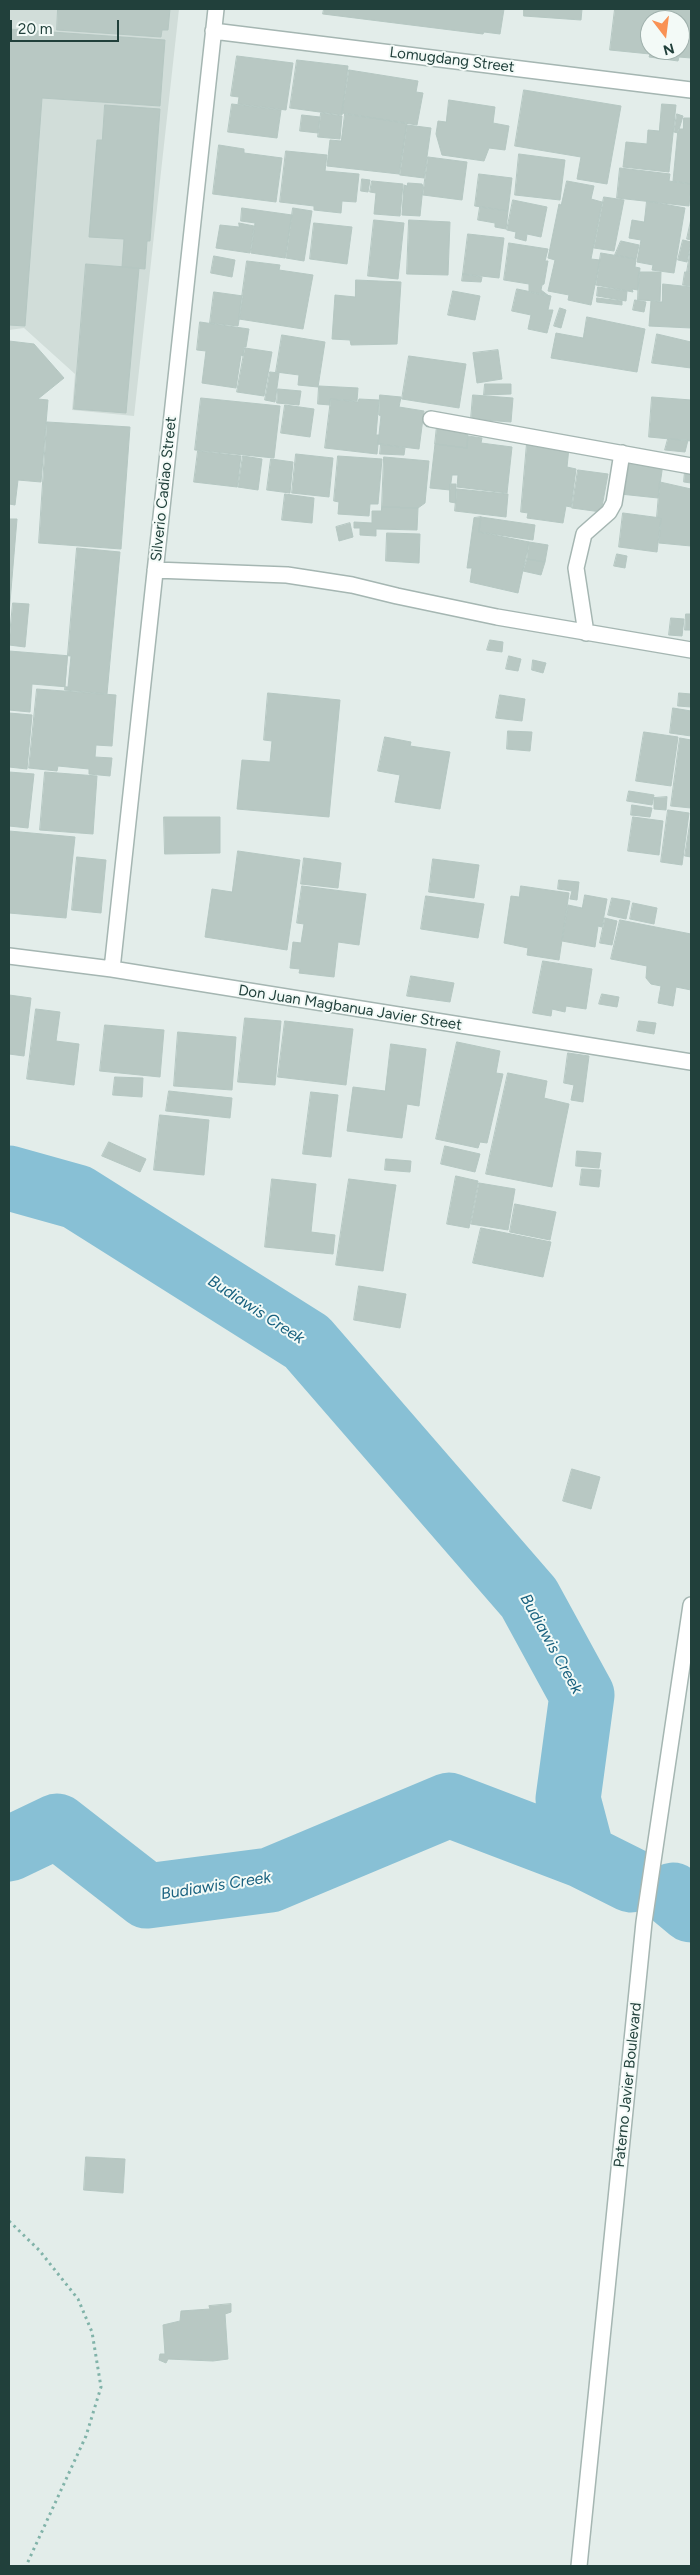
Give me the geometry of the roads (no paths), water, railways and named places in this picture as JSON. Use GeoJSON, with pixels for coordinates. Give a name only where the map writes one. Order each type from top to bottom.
{"type":"FeatureCollection","features":[{"type":"Feature","properties":{"kind":"street","name":"Silverio Cadiao Street"},"geometry":{"type":"LineString","coordinates":[[112,969],[216,9]]}},
{"type":"Feature","properties":{"kind":"street","name":"Lomugdang Street"},"geometry":{"type":"LineString","coordinates":[[213,31],[691,90]]}},
{"type":"Feature","properties":{"kind":"street"},"geometry":{"type":"LineString","coordinates":[[430,419],[691,466]]}},
{"type":"Feature","properties":{"kind":"street"},"geometry":{"type":"LineString","coordinates":[[586,633],[576,568],[584,534],[609,512],[614,503],[622,453]]}},
{"type":"Feature","properties":{"kind":"street"},"geometry":{"type":"LineString","coordinates":[[155,570],[287,576],[352,585],[397,596],[586,633],[691,650]]}},
{"type":"Feature","properties":{"kind":"street","name":"Don Juan Magbanua Javier Street"},"geometry":{"type":"LineString","coordinates":[[9,956],[112,969],[691,1062]]}},
{"type":"Feature","properties":{"kind":"street","name":"Paterno Javier Boulevard"},"geometry":{"type":"LineString","coordinates":[[579,2566],[644,1922],[691,1605]]}},
{"type":"Feature","properties":{"kind":"waterway","name":"Budiawis Creek"},"geometry":{"type":"LineString","coordinates":[[9,1178],[77,1197],[307,1342],[529,1598],[582,1695],[568,1799],[583,1856]]}},
{"type":"Feature","properties":{"kind":"waterway","name":"Budiawis Creek"},"geometry":{"type":"LineString","coordinates":[[9,1849],[57,1826],[147,1896],[270,1880],[449,1805],[583,1856],[631,1880]]}},
{"type":"Feature","properties":{"kind":"waterway"},"geometry":{"type":"LineString","coordinates":[[673,1895],[691,1910]]}}]}
